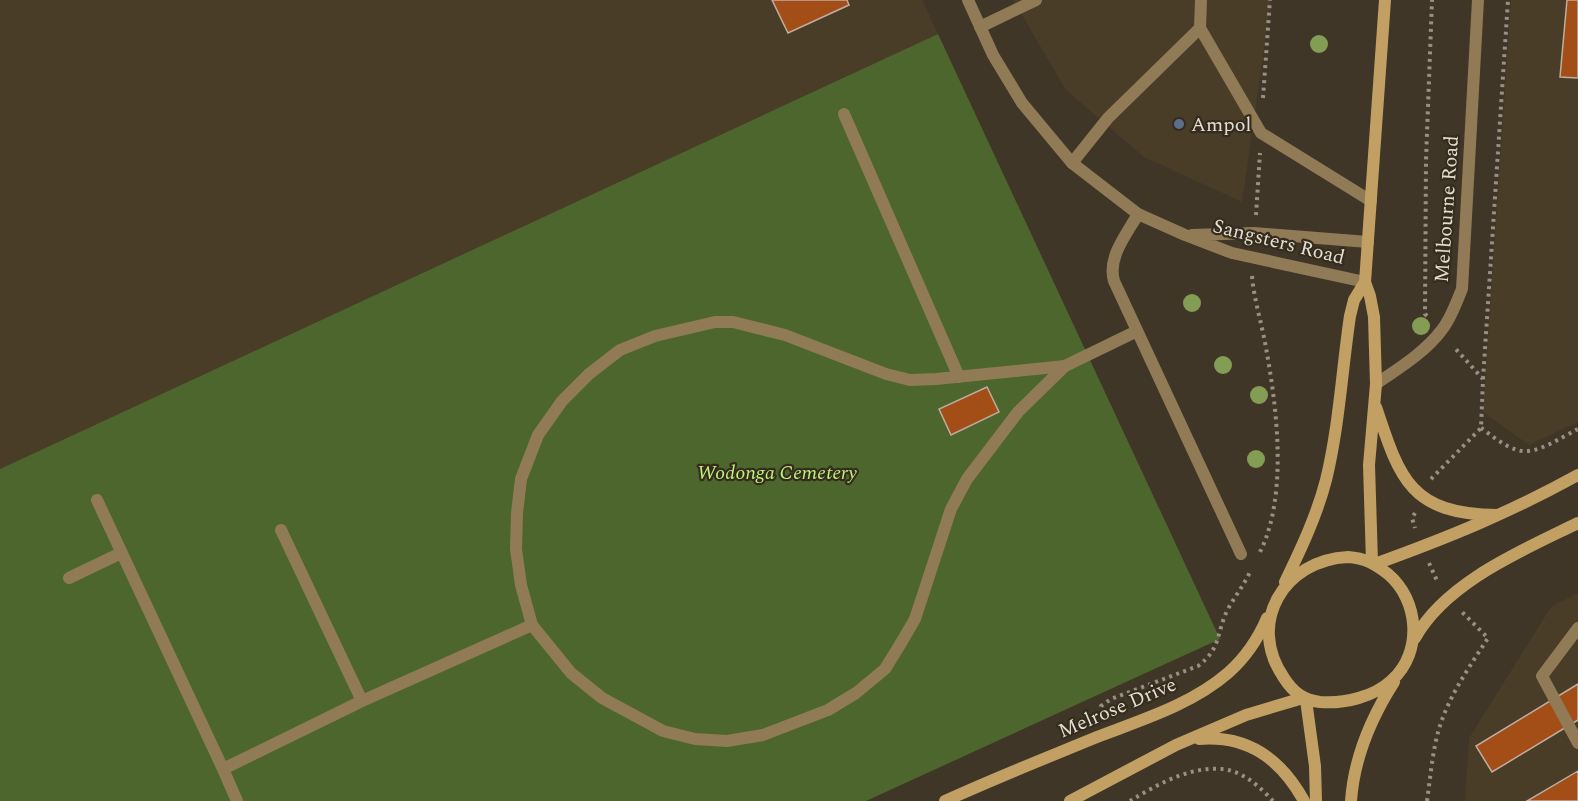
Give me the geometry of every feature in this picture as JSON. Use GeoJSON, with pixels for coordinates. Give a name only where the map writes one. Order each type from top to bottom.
{"type":"FeatureCollection","features":[{"type":"Feature","properties":{"kind":"main road"},"geometry":{"type":"LineString","coordinates":[[1373,563],[1369,465],[1376,384],[1374,317],[1365,282],[1385,0]]}},
{"type":"Feature","properties":{"kind":"main road"},"geometry":{"type":"LineString","coordinates":[[1316,801],[1315,766],[1304,699],[1288,684],[1274,657],[1269,636],[1272,609],[1311,525],[1326,481],[1350,316],[1354,300],[1365,282]]}},
{"type":"Feature","properties":{"kind":"main road"},"geometry":{"type":"LineString","coordinates":[[1375,404],[1395,463],[1413,490],[1422,497],[1452,510],[1501,514]]}},
{"type":"Feature","properties":{"kind":"main road"},"geometry":{"type":"LineString","coordinates":[[1373,563],[1422,547],[1534,500],[1578,475]]}},
{"type":"Feature","properties":{"kind":"main road"},"geometry":{"type":"LineString","coordinates":[[1351,801],[1352,786],[1369,726],[1401,671],[1412,642],[1432,612],[1448,598],[1506,560],[1578,523]]}},
{"type":"Feature","properties":{"kind":"main road"},"geometry":{"type":"LineString","coordinates":[[1279,594],[1295,577],[1326,560],[1348,557],[1373,563],[1394,579],[1406,597],[1413,620],[1412,642]]}},
{"type":"Feature","properties":{"kind":"main road","name":"Melrose Drive"},"geometry":{"type":"LineString","coordinates":[[945,801],[1002,775],[1169,709],[1195,695],[1227,674],[1252,646],[1272,609]]}},
{"type":"Feature","properties":{"kind":"main road"},"geometry":{"type":"LineString","coordinates":[[1070,801],[1176,745],[1246,715],[1304,699],[1340,702],[1359,698],[1380,689],[1401,671]]}},
{"type":"Feature","properties":{"kind":"main road"},"geometry":{"type":"LineString","coordinates":[[1176,745],[1198,739],[1216,738],[1251,747],[1280,766],[1304,801]]}},
{"type":"Feature","properties":{"kind":"street","name":"Sangsters Road"},"geometry":{"type":"LineString","coordinates":[[968,0],[993,54],[1022,103],[1072,163],[1138,214],[1185,236],[1232,253],[1365,282]]}},
{"type":"Feature","properties":{"kind":"street"},"geometry":{"type":"LineString","coordinates":[[980,27],[1036,0]]}},
{"type":"Feature","properties":{"kind":"street"},"geometry":{"type":"LineString","coordinates":[[1201,0],[1200,28],[1261,133],[1371,201]]}},
{"type":"Feature","properties":{"kind":"street","name":"Melbourne Road"},"geometry":{"type":"LineString","coordinates":[[1376,384],[1414,358],[1441,332],[1462,289],[1479,0]]}},
{"type":"Feature","properties":{"kind":"street"},"geometry":{"type":"LineString","coordinates":[[1072,163],[1108,118],[1200,28]]}},
{"type":"Feature","properties":{"kind":"street"},"geometry":{"type":"LineString","coordinates":[[844,114],[959,376]]}},
{"type":"Feature","properties":{"kind":"street"},"geometry":{"type":"LineString","coordinates":[[1138,214],[1116,253],[1112,273],[1137,332],[1241,554]]}},
{"type":"Feature","properties":{"kind":"street","name":"Sangsters Road"},"geometry":{"type":"LineString","coordinates":[[1185,236],[1254,233],[1368,242]]}},
{"type":"Feature","properties":{"kind":"street"},"geometry":{"type":"LineString","coordinates":[[1065,366],[922,380],[899,377],[785,335],[732,322],[715,322],[655,336],[620,350],[589,374],[562,401],[538,435],[521,478],[516,549],[521,585],[532,625],[571,673],[594,692],[663,731],[695,739],[727,741],[763,735],[828,710],[856,693],[885,669],[915,619],[951,509],[967,479],[1018,412],[1065,366],[1137,332]]}},
{"type":"Feature","properties":{"kind":"street"},"geometry":{"type":"LineString","coordinates":[[97,500],[237,801]]}},
{"type":"Feature","properties":{"kind":"street"},"geometry":{"type":"LineString","coordinates":[[281,530],[362,701]]}},
{"type":"Feature","properties":{"kind":"street"},"geometry":{"type":"LineString","coordinates":[[69,578],[121,553]]}},
{"type":"Feature","properties":{"kind":"street"},"geometry":{"type":"LineString","coordinates":[[223,769],[362,701],[532,625]]}},
{"type":"Feature","properties":{"kind":"street"},"geometry":{"type":"LineString","coordinates":[[1578,628],[1542,676],[1578,743]]}},
{"type":"Feature","properties":{"kind":"path"},"geometry":{"type":"LineString","coordinates":[[1254,233],[1270,0]]}},
{"type":"Feature","properties":{"kind":"path"},"geometry":{"type":"LineString","coordinates":[[1432,0],[1426,160],[1425,314],[1483,379]]}},
{"type":"Feature","properties":{"kind":"path"},"geometry":{"type":"LineString","coordinates":[[1427,801],[1437,736],[1443,716],[1461,681],[1488,638],[1448,598],[1436,579],[1412,518],[1433,476],[1480,428],[1508,0]]}},
{"type":"Feature","properties":{"kind":"path"},"geometry":{"type":"LineString","coordinates":[[1251,257],[1252,279],[1266,348],[1277,440],[1278,482],[1264,545],[1259,554]]}},
{"type":"Feature","properties":{"kind":"path"},"geometry":{"type":"LineString","coordinates":[[1480,428],[1517,451],[1527,452],[1578,429]]}},
{"type":"Feature","properties":{"kind":"path"},"geometry":{"type":"LineString","coordinates":[[1108,733],[1101,714],[1103,704],[1198,666],[1207,660],[1217,645],[1221,626],[1228,610],[1254,564]]}},
{"type":"Feature","properties":{"kind":"path"},"geometry":{"type":"LineString","coordinates":[[1123,773],[1132,800],[1192,772],[1223,769],[1249,779],[1273,801]]}},
{"type":"Feature","properties":{"kind":"shaded area"},"geometry":{"type":"Polygon","coordinates":[[[0,0],[922,0],[938,34],[0,469],[0,0]]]}},
{"type":"Feature","properties":{"kind":"shaded area","name":"Ampol"},"geometry":{"type":"Polygon","coordinates":[[[1013,0],[1271,0],[1242,202],[1144,157],[1066,90],[1013,0]]]}},
{"type":"Feature","properties":{"kind":"shaded area"},"geometry":{"type":"Polygon","coordinates":[[[1511,0],[1578,0],[1578,422],[1529,445],[1483,412],[1511,0]]]}},
{"type":"Feature","properties":{"kind":"shaded area"},"geometry":{"type":"Polygon","coordinates":[[[1578,593],[1578,801],[1465,801],[1469,738],[1551,607],[1578,593]]]}},
{"type":"Feature","properties":{"kind":"green space","name":"Wodonga Cemetery"},"geometry":{"type":"Polygon","coordinates":[[[938,34],[1220,639],[866,801],[0,801],[0,469],[938,34]]]}},
{"type":"Feature","properties":{"kind":"building"},"geometry":{"type":"Polygon","coordinates":[[[772,0],[847,0],[849,5],[788,33],[772,0]]]}},
{"type":"Feature","properties":{"kind":"building"},"geometry":{"type":"Polygon","coordinates":[[[1567,0],[1578,0],[1578,78],[1560,77],[1567,0]]]}},
{"type":"Feature","properties":{"kind":"building"},"geometry":{"type":"Polygon","coordinates":[[[987,387],[999,412],[951,435],[939,409],[987,387]]]}},
{"type":"Feature","properties":{"kind":"building"},"geometry":{"type":"Polygon","coordinates":[[[1578,684],[1578,720],[1492,772],[1476,746],[1578,684]]]}},
{"type":"Feature","properties":{"kind":"building"},"geometry":{"type":"Polygon","coordinates":[[[1578,771],[1578,801],[1527,801],[1578,771]]]}},
{"type":"Feature","properties":{"kind":"place","name":"Ampol"},"geometry":{"type":"Point","coordinates":[1179,124]}}]}
